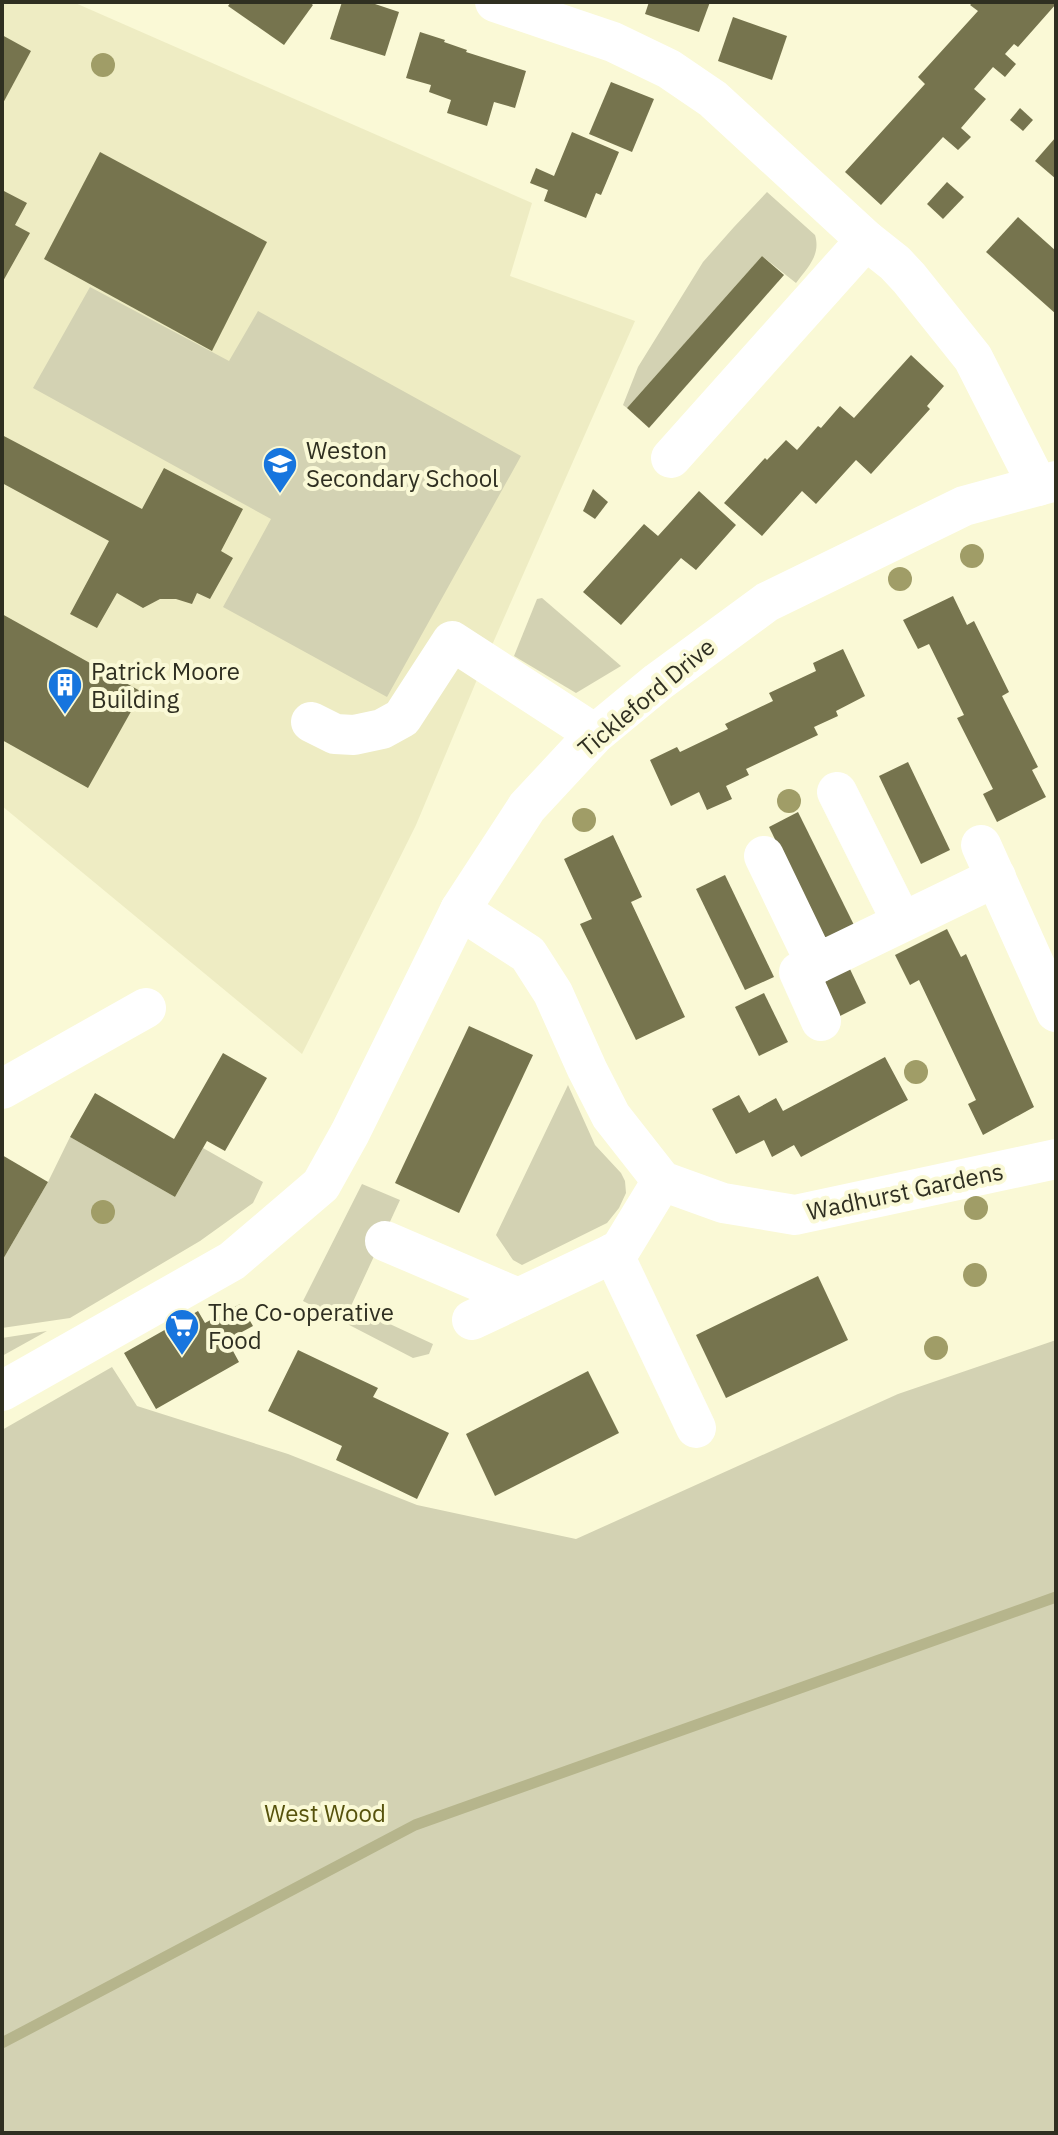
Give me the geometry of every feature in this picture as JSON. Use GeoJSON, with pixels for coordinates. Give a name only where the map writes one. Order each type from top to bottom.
{"type":"FeatureCollection","features":[{"type":"Feature","properties":{"kind":"street","name":"Tickleford Drive"},"geometry":{"type":"LineString","coordinates":[[2,1391],[232,1261],[321,1185],[350,1133],[460,910],[527,807],[595,734],[658,682],[767,602],[964,506],[1047,483],[973,358],[909,278],[713,99],[669,69],[613,42],[495,2]]}},
{"type":"Feature","properties":{"kind":"street"},"geometry":{"type":"LineString","coordinates":[[671,458],[866,240]]}},
{"type":"Feature","properties":{"kind":"street"},"geometry":{"type":"LineString","coordinates":[[311,722],[335,734],[354,735],[382,729],[402,718],[452,641],[595,734]]}},
{"type":"Feature","properties":{"kind":"street"},"geometry":{"type":"LineString","coordinates":[[837,792],[902,922]]}},
{"type":"Feature","properties":{"kind":"street"},"geometry":{"type":"LineString","coordinates":[[764,856],[816,964]]}},
{"type":"Feature","properties":{"kind":"street"},"geometry":{"type":"LineString","coordinates":[[821,1021],[799,972],[902,922],[988,861],[1056,1012]]}},
{"type":"Feature","properties":{"kind":"street"},"geometry":{"type":"LineString","coordinates":[[460,910],[528,954],[553,993],[611,1116],[662,1181],[620,1250],[472,1320]]}},
{"type":"Feature","properties":{"kind":"street"},"geometry":{"type":"LineString","coordinates":[[2,1089],[146,1008]]}},
{"type":"Feature","properties":{"kind":"street","name":"Wadhurst Gardens"},"geometry":{"type":"LineString","coordinates":[[662,1181],[723,1203],[795,1215],[1056,1159]]}},
{"type":"Feature","properties":{"kind":"street"},"geometry":{"type":"LineString","coordinates":[[385,1241],[518,1298]]}},
{"type":"Feature","properties":{"kind":"street"},"geometry":{"type":"LineString","coordinates":[[613,1253],[696,1428]]}},
{"type":"Feature","properties":{"kind":"shaded area","name":"Weston Secondary School"},"geometry":{"type":"Polygon","coordinates":[[[2,2],[73,2],[532,203],[510,276],[635,321],[416,825],[302,1054],[2,806],[2,2]]]}},
{"type":"Feature","properties":{"kind":"green space"},"geometry":{"type":"Polygon","coordinates":[[[767,192],[815,235],[815,255],[809,266],[796,283],[762,256],[627,408],[623,405],[638,367],[703,262],[767,192]]]}},
{"type":"Feature","properties":{"kind":"green space"},"geometry":{"type":"Polygon","coordinates":[[[90,287],[229,361],[258,311],[521,456],[387,697],[223,607],[271,519],[33,388],[90,287]]]}},
{"type":"Feature","properties":{"kind":"green space"},"geometry":{"type":"Polygon","coordinates":[[[542,598],[621,666],[576,693],[514,656],[537,599],[542,598]]]}},
{"type":"Feature","properties":{"kind":"green space"},"geometry":{"type":"Polygon","coordinates":[[[568,1085],[595,1145],[621,1173],[626,1193],[607,1223],[522,1265],[513,1260],[496,1235],[568,1085]]]}},
{"type":"Feature","properties":{"kind":"green space"},"geometry":{"type":"Polygon","coordinates":[[[70,1137],[175,1197],[203,1148],[263,1182],[253,1203],[200,1241],[70,1318],[2,1328],[2,1261],[70,1137]]]}},
{"type":"Feature","properties":{"kind":"green space"},"geometry":{"type":"Polygon","coordinates":[[[362,1184],[400,1200],[351,1306],[433,1344],[429,1354],[413,1358],[303,1301],[362,1184]]]}},
{"type":"Feature","properties":{"kind":"green space"},"geometry":{"type":"Polygon","coordinates":[[[47,1331],[2,1356],[2,1338],[47,1331]]]}},
{"type":"Feature","properties":{"kind":"green space","name":"West Wood"},"geometry":{"type":"Polygon","coordinates":[[[1056,1340],[1056,2133],[2,2133],[2,1430],[112,1367],[137,1406],[288,1454],[417,1505],[576,1539],[898,1394],[1056,1340]]]}},
{"type":"Feature","properties":{"kind":"building"},"geometry":{"type":"Polygon","coordinates":[[[231,2],[309,2],[313,5],[284,45],[228,6],[231,2]]]}},
{"type":"Feature","properties":{"kind":"building"},"geometry":{"type":"Polygon","coordinates":[[[342,2],[369,2],[399,12],[385,56],[330,39],[342,2]]]}},
{"type":"Feature","properties":{"kind":"building"},"geometry":{"type":"Polygon","coordinates":[[[649,2],[710,2],[699,32],[645,14],[649,2]]]}},
{"type":"Feature","properties":{"kind":"building"},"geometry":{"type":"Polygon","coordinates":[[[973,2],[1056,4],[1018,47],[1014,44],[1005,54],[1016,64],[1005,77],[993,67],[974,89],[986,99],[961,128],[971,137],[958,150],[943,137],[881,205],[845,172],[925,84],[918,77],[978,11],[970,5],[973,2]]]}},
{"type":"Feature","properties":{"kind":"building"},"geometry":{"type":"Polygon","coordinates":[[[733,17],[787,36],[772,80],[718,61],[733,17]]]}},
{"type":"Feature","properties":{"kind":"building"},"geometry":{"type":"Polygon","coordinates":[[[420,32],[445,40],[466,52],[526,71],[515,108],[494,102],[487,126],[447,113],[451,100],[429,92],[431,85],[406,78],[420,32]]]}},
{"type":"Feature","properties":{"kind":"building"},"geometry":{"type":"Polygon","coordinates":[[[2,35],[31,51],[2,105],[2,35]]]}},
{"type":"Feature","properties":{"kind":"building"},"geometry":{"type":"Polygon","coordinates":[[[611,82],[654,99],[632,152],[589,134],[611,82]]]}},
{"type":"Feature","properties":{"kind":"building"},"geometry":{"type":"Polygon","coordinates":[[[1020,108],[1033,120],[1023,131],[1010,120],[1020,108]]]}},
{"type":"Feature","properties":{"kind":"building"},"geometry":{"type":"Polygon","coordinates":[[[572,132],[619,152],[601,195],[596,193],[586,218],[544,201],[548,190],[530,183],[536,168],[554,176],[572,132]]]}},
{"type":"Feature","properties":{"kind":"building"},"geometry":{"type":"Polygon","coordinates":[[[1056,137],[1056,179],[1035,161],[1056,137]]]}},
{"type":"Feature","properties":{"kind":"building"},"geometry":{"type":"Polygon","coordinates":[[[100,152],[267,242],[212,351],[44,259],[100,152]]]}},
{"type":"Feature","properties":{"kind":"building"},"geometry":{"type":"Polygon","coordinates":[[[947,182],[964,197],[943,219],[927,204],[947,182]]]}},
{"type":"Feature","properties":{"kind":"building"},"geometry":{"type":"Polygon","coordinates":[[[2,190],[27,203],[15,225],[30,233],[2,283],[2,190]]]}},
{"type":"Feature","properties":{"kind":"building"},"geometry":{"type":"Polygon","coordinates":[[[1018,217],[1056,251],[1056,314],[986,252],[1018,217]]]}},
{"type":"Feature","properties":{"kind":"building"},"geometry":{"type":"Polygon","coordinates":[[[762,256],[784,275],[649,428],[627,408],[762,256]]]}},
{"type":"Feature","properties":{"kind":"building"},"geometry":{"type":"Polygon","coordinates":[[[911,355],[944,386],[927,406],[930,409],[871,474],[856,460],[816,504],[802,491],[762,536],[724,503],[786,440],[797,450],[840,406],[854,418],[911,355]]]}},
{"type":"Feature","properties":{"kind":"building"},"geometry":{"type":"Polygon","coordinates":[[[2,435],[142,509],[164,468],[243,509],[221,551],[233,558],[210,599],[197,593],[192,604],[176,599],[160,599],[143,608],[117,593],[97,628],[70,614],[109,541],[2,483],[2,435]]]}},
{"type":"Feature","properties":{"kind":"building"},"geometry":{"type":"Polygon","coordinates":[[[593,489],[608,502],[595,519],[583,511],[593,489]]]}},
{"type":"Feature","properties":{"kind":"building"},"geometry":{"type":"Polygon","coordinates":[[[699,491],[736,525],[696,570],[681,558],[621,625],[583,592],[644,524],[658,536],[699,491]]]}},
{"type":"Feature","properties":{"kind":"building"},"geometry":{"type":"Polygon","coordinates":[[[953,596],[967,625],[974,621],[1009,692],[1002,696],[1038,767],[1032,770],[1046,797],[997,822],[983,794],[993,789],[957,718],[964,715],[929,644],[918,649],[903,620],[953,596]]]}},
{"type":"Feature","properties":{"kind":"building","name":"Patrick Moore Building"},"geometry":{"type":"Polygon","coordinates":[[[2,614],[142,692],[88,788],[2,740],[2,614]]]}},
{"type":"Feature","properties":{"kind":"building"},"geometry":{"type":"Polygon","coordinates":[[[843,649],[865,696],[836,711],[838,716],[814,727],[818,735],[746,769],[749,775],[726,786],[732,799],[707,810],[699,792],[671,806],[650,760],[677,747],[680,752],[728,729],[725,724],[773,701],[769,693],[816,671],[813,663],[843,649]]]}},
{"type":"Feature","properties":{"kind":"building"},"geometry":{"type":"Polygon","coordinates":[[[908,762],[950,850],[921,864],[879,776],[908,762]]]}},
{"type":"Feature","properties":{"kind":"building"},"geometry":{"type":"Polygon","coordinates":[[[798,812],[854,925],[824,940],[769,827],[798,812]]]}},
{"type":"Feature","properties":{"kind":"building"},"geometry":{"type":"Polygon","coordinates":[[[613,835],[642,897],[631,902],[685,1017],[636,1040],[580,924],[592,919],[564,859],[613,835]]]}},
{"type":"Feature","properties":{"kind":"building"},"geometry":{"type":"Polygon","coordinates":[[[725,875],[774,977],[745,990],[696,889],[725,875]]]}},
{"type":"Feature","properties":{"kind":"building"},"geometry":{"type":"Polygon","coordinates":[[[947,929],[961,957],[966,954],[1034,1107],[983,1135],[968,1104],[976,1100],[919,980],[910,985],[895,955],[947,929]]]}},
{"type":"Feature","properties":{"kind":"building"},"geometry":{"type":"Polygon","coordinates":[[[849,967],[866,1003],[838,1017],[820,980],[849,967]]]}},
{"type":"Feature","properties":{"kind":"building"},"geometry":{"type":"Polygon","coordinates":[[[764,993],[788,1042],[759,1056],[735,1007],[764,993]]]}},
{"type":"Feature","properties":{"kind":"building"},"geometry":{"type":"Polygon","coordinates":[[[469,1026],[533,1055],[459,1213],[395,1183],[469,1026]]]}},
{"type":"Feature","properties":{"kind":"building"},"geometry":{"type":"Polygon","coordinates":[[[223,1053],[267,1078],[225,1151],[207,1141],[175,1197],[70,1137],[95,1093],[174,1139],[223,1053]]]}},
{"type":"Feature","properties":{"kind":"building"},"geometry":{"type":"Polygon","coordinates":[[[885,1057],[908,1100],[801,1157],[794,1145],[772,1157],[764,1140],[736,1154],[712,1109],[739,1095],[749,1113],[776,1098],[783,1111],[885,1057]]]}},
{"type":"Feature","properties":{"kind":"building"},"geometry":{"type":"Polygon","coordinates":[[[2,1155],[48,1182],[2,1261],[2,1155]]]}},
{"type":"Feature","properties":{"kind":"building"},"geometry":{"type":"Polygon","coordinates":[[[818,1276],[848,1340],[726,1398],[696,1335],[818,1276]]]}},
{"type":"Feature","properties":{"kind":"building","name":"The Co-operative Food"},"geometry":{"type":"Polygon","coordinates":[[[240,1304],[253,1326],[227,1340],[239,1362],[156,1409],[124,1353],[198,1311],[205,1323],[240,1304]]]}},
{"type":"Feature","properties":{"kind":"building"},"geometry":{"type":"Polygon","coordinates":[[[298,1350],[378,1388],[373,1397],[449,1433],[417,1499],[336,1460],[342,1446],[268,1411],[298,1350]]]}},
{"type":"Feature","properties":{"kind":"building"},"geometry":{"type":"Polygon","coordinates":[[[588,1371],[619,1433],[495,1496],[466,1434],[588,1371]]]}},
{"type":"Feature","properties":{"kind":"waterway"},"geometry":{"type":"LineString","coordinates":[[2,2043],[415,1825],[1056,1597]]}},
{"type":"Feature","properties":{"kind":"place","name":"Weston Secondary School"},"geometry":{"type":"Point","coordinates":[280,495]}},
{"type":"Feature","properties":{"kind":"place","name":"Patrick Moore Building"},"geometry":{"type":"Point","coordinates":[65,716]}},
{"type":"Feature","properties":{"kind":"place","name":"The Co-operative Food"},"geometry":{"type":"Point","coordinates":[182,1357]}}]}
